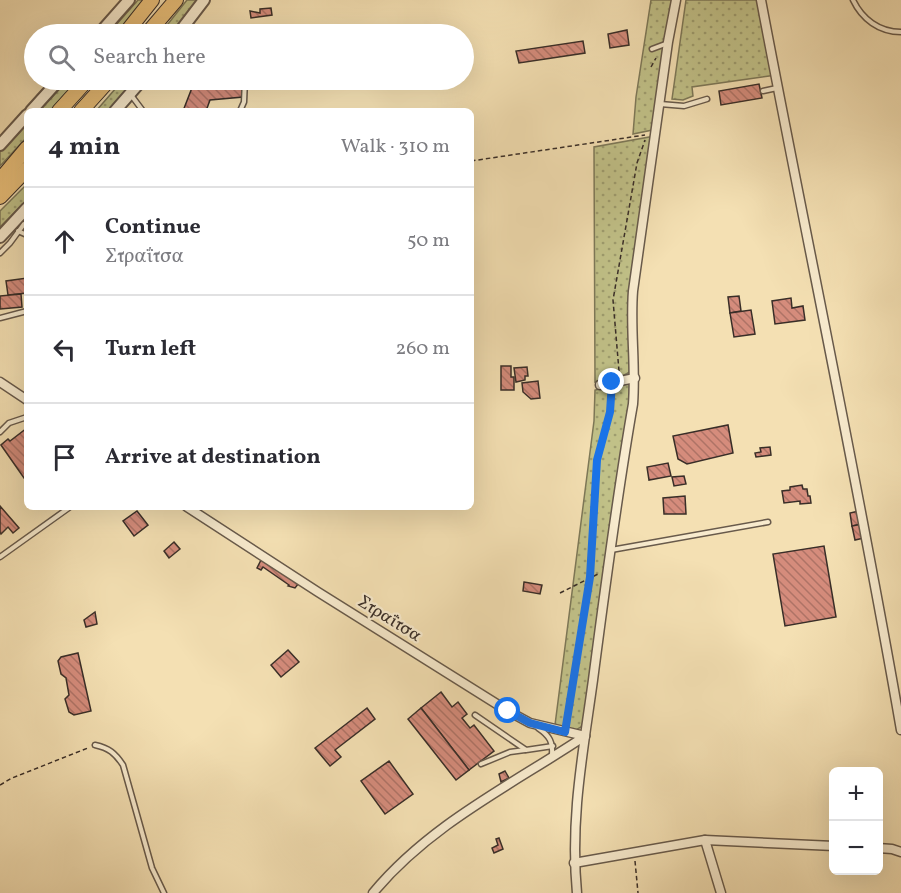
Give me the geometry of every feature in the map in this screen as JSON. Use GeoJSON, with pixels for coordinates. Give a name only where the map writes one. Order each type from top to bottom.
{"type":"FeatureCollection","features":[{"type":"Feature","properties":{"kind":"highway"},"geometry":{"type":"LineString","coordinates":[[133,24],[152,0]]}},
{"type":"Feature","properties":{"kind":"highway"},"geometry":{"type":"LineString","coordinates":[[156,24],[176,0]]}},
{"type":"Feature","properties":{"kind":"highway"},"geometry":{"type":"LineString","coordinates":[[62,108],[78,90]]}},
{"type":"Feature","properties":{"kind":"highway"},"geometry":{"type":"LineString","coordinates":[[84,108],[100,90]]}},
{"type":"Feature","properties":{"kind":"highway"},"geometry":{"type":"LineString","coordinates":[[0,180],[24,152]]}},
{"type":"Feature","properties":{"kind":"highway"},"geometry":{"type":"LineString","coordinates":[[0,197],[24,172]]}},
{"type":"Feature","properties":{"kind":"street"},"geometry":{"type":"LineString","coordinates":[[108,24],[129,0]]}},
{"type":"Feature","properties":{"kind":"street"},"geometry":{"type":"LineString","coordinates":[[186,24],[204,0]]}},
{"type":"Feature","properties":{"kind":"street"},"geometry":{"type":"LineString","coordinates":[[577,893],[574,827],[610,550],[633,404],[635,378],[632,332],[633,291],[676,0]]}},
{"type":"Feature","properties":{"kind":"street"},"geometry":{"type":"LineString","coordinates":[[761,0],[901,730]]}},
{"type":"Feature","properties":{"kind":"street"},"geometry":{"type":"LineString","coordinates":[[34,108],[50,90]]}},
{"type":"Feature","properties":{"kind":"street"},"geometry":{"type":"LineString","coordinates":[[118,108],[133,90]]}},
{"type":"Feature","properties":{"kind":"street"},"geometry":{"type":"LineString","coordinates":[[0,145],[24,118]]}},
{"type":"Feature","properties":{"kind":"street"},"geometry":{"type":"LineString","coordinates":[[0,237],[15,229],[24,213]]}},
{"type":"Feature","properties":{"kind":"street"},"geometry":{"type":"LineString","coordinates":[[600,385],[635,378]]}},
{"type":"Feature","properties":{"kind":"street"},"geometry":{"type":"LineString","coordinates":[[0,382],[24,397]]}},
{"type":"Feature","properties":{"kind":"street","name":"Στραΐτσα"},"geometry":{"type":"LineString","coordinates":[[192,510],[318,592],[530,723],[585,736]]}},
{"type":"Feature","properties":{"kind":"street"},"geometry":{"type":"LineString","coordinates":[[374,893],[396,867],[428,840],[488,796],[585,736]]}},
{"type":"Feature","properties":{"kind":"street"},"geometry":{"type":"LineString","coordinates":[[574,862],[705,840],[829,846]]}},
{"type":"Feature","properties":{"kind":"street"},"geometry":{"type":"LineString","coordinates":[[705,840],[721,893]]}},
{"type":"Feature","properties":{"kind":"street"},"geometry":{"type":"LineString","coordinates":[[883,848],[901,852]]}},
{"type":"Feature","properties":{"kind":"lane"},"geometry":{"type":"LineString","coordinates":[[853,0],[862,15],[881,29],[901,32]]}},
{"type":"Feature","properties":{"kind":"lane"},"geometry":{"type":"LineString","coordinates":[[651,49],[668,42]]}},
{"type":"Feature","properties":{"kind":"lane"},"geometry":{"type":"LineString","coordinates":[[763,91],[777,88]]}},
{"type":"Feature","properties":{"kind":"lane"},"geometry":{"type":"LineString","coordinates":[[241,108],[245,90]]}},
{"type":"Feature","properties":{"kind":"lane"},"geometry":{"type":"LineString","coordinates":[[130,94],[142,108]]}},
{"type":"Feature","properties":{"kind":"lane"},"geometry":{"type":"LineString","coordinates":[[660,104],[684,106],[707,99]]}},
{"type":"Feature","properties":{"kind":"lane"},"geometry":{"type":"LineString","coordinates":[[0,253],[15,229],[24,224]]}},
{"type":"Feature","properties":{"kind":"lane"},"geometry":{"type":"LineString","coordinates":[[15,229],[24,224]]}},
{"type":"Feature","properties":{"kind":"lane"},"geometry":{"type":"LineString","coordinates":[[15,229],[24,234]]}},
{"type":"Feature","properties":{"kind":"lane"},"geometry":{"type":"LineString","coordinates":[[0,318],[24,312]]}},
{"type":"Feature","properties":{"kind":"lane"},"geometry":{"type":"LineString","coordinates":[[0,432],[9,423],[24,418]]}},
{"type":"Feature","properties":{"kind":"lane"},"geometry":{"type":"LineString","coordinates":[[0,557],[66,510]]}},
{"type":"Feature","properties":{"kind":"lane"},"geometry":{"type":"LineString","coordinates":[[610,550],[768,522]]}},
{"type":"Feature","properties":{"kind":"lane"},"geometry":{"type":"LineString","coordinates":[[475,715],[526,750]]}},
{"type":"Feature","properties":{"kind":"lane"},"geometry":{"type":"LineString","coordinates":[[530,723],[549,735],[553,746],[551,758]]}},
{"type":"Feature","properties":{"kind":"lane"},"geometry":{"type":"LineString","coordinates":[[95,745],[116,754],[123,765],[152,868],[164,893]]}},
{"type":"Feature","properties":{"kind":"lane"},"geometry":{"type":"LineString","coordinates":[[481,764],[510,752],[553,746]]}},
{"type":"Feature","properties":{"kind":"path"},"geometry":{"type":"LineString","coordinates":[[474,161],[647,135],[637,163],[613,300],[617,330],[616,382],[597,460],[590,577],[565,732]]}},
{"type":"Feature","properties":{"kind":"path"},"geometry":{"type":"LineString","coordinates":[[560,593],[590,577]]}},
{"type":"Feature","properties":{"kind":"path"},"geometry":{"type":"LineString","coordinates":[[0,785],[95,745]]}},
{"type":"Feature","properties":{"kind":"path"},"geometry":{"type":"LineString","coordinates":[[634,852],[638,893]]}},
{"type":"Feature","properties":{"kind":"green space"},"geometry":{"type":"Polygon","coordinates":[[[138,0],[149,0],[127,24],[117,24],[138,0]]]}},
{"type":"Feature","properties":{"kind":"green space"},"geometry":{"type":"Polygon","coordinates":[[[187,0],[201,0],[183,24],[168,24],[187,0]]]}},
{"type":"Feature","properties":{"kind":"green space"},"geometry":{"type":"Polygon","coordinates":[[[651,0],[677,0],[657,129],[633,134],[636,97],[651,0]]]}},
{"type":"Feature","properties":{"kind":"green space"},"geometry":{"type":"Polygon","coordinates":[[[686,0],[762,0],[776,75],[692,87],[693,96],[683,100],[672,99],[686,0]]]}},
{"type":"Feature","properties":{"kind":"green space"},"geometry":{"type":"Polygon","coordinates":[[[59,90],[70,90],[53,108],[42,108],[59,90]]]}},
{"type":"Feature","properties":{"kind":"green space"},"geometry":{"type":"Polygon","coordinates":[[[114,90],[129,90],[114,108],[99,108],[114,90]]]}},
{"type":"Feature","properties":{"kind":"green space"},"geometry":{"type":"Polygon","coordinates":[[[24,127],[24,140],[0,166],[0,152],[24,127]]]}},
{"type":"Feature","properties":{"kind":"green space"},"geometry":{"type":"Polygon","coordinates":[[[655,136],[631,289],[633,370],[621,377],[595,382],[594,147],[655,136]]]}},
{"type":"Feature","properties":{"kind":"green space"},"geometry":{"type":"Polygon","coordinates":[[[24,187],[24,203],[0,227],[0,211],[24,187]]]}},
{"type":"Feature","properties":{"kind":"green space"},"geometry":{"type":"Polygon","coordinates":[[[632,379],[629,425],[584,720],[581,727],[576,730],[555,725],[594,421],[595,390],[624,384],[632,379]]]}},
{"type":"Feature","properties":{"kind":"building"},"geometry":{"type":"Polygon","coordinates":[[[271,8],[272,15],[251,18],[250,11],[260,13],[260,9],[271,8]]]}},
{"type":"Feature","properties":{"kind":"building"},"geometry":{"type":"Polygon","coordinates":[[[627,30],[629,45],[610,48],[608,34],[627,30]]]}},
{"type":"Feature","properties":{"kind":"building"},"geometry":{"type":"Polygon","coordinates":[[[583,41],[585,53],[519,63],[516,51],[583,41]]]}},
{"type":"Feature","properties":{"kind":"building"},"geometry":{"type":"Polygon","coordinates":[[[759,84],[762,98],[721,105],[719,91],[759,84]]]}},
{"type":"Feature","properties":{"kind":"building"},"geometry":{"type":"Polygon","coordinates":[[[191,90],[242,90],[243,97],[210,100],[207,108],[184,108],[191,90]]]}},
{"type":"Feature","properties":{"kind":"building"},"geometry":{"type":"Polygon","coordinates":[[[24,278],[24,293],[8,295],[6,281],[24,278]]]}},
{"type":"Feature","properties":{"kind":"building"},"geometry":{"type":"Polygon","coordinates":[[[21,294],[22,307],[0,309],[0,296],[21,294]]]}},
{"type":"Feature","properties":{"kind":"building"},"geometry":{"type":"Polygon","coordinates":[[[739,296],[741,311],[730,313],[728,297],[739,296]]]}},
{"type":"Feature","properties":{"kind":"building"},"geometry":{"type":"Polygon","coordinates":[[[791,298],[792,308],[803,306],[805,320],[775,324],[772,301],[791,298]]]}},
{"type":"Feature","properties":{"kind":"building"},"geometry":{"type":"Polygon","coordinates":[[[751,310],[755,334],[734,337],[730,313],[751,310]]]}},
{"type":"Feature","properties":{"kind":"building"},"geometry":{"type":"Polygon","coordinates":[[[501,366],[511,366],[514,390],[501,390],[501,366]]]}},
{"type":"Feature","properties":{"kind":"building"},"geometry":{"type":"Polygon","coordinates":[[[527,367],[528,376],[525,376],[525,380],[516,382],[514,368],[527,367]]]}},
{"type":"Feature","properties":{"kind":"building"},"geometry":{"type":"Polygon","coordinates":[[[538,381],[540,398],[531,399],[523,392],[522,383],[538,381]]]}},
{"type":"Feature","properties":{"kind":"building"},"geometry":{"type":"Polygon","coordinates":[[[728,425],[733,453],[687,464],[678,459],[673,436],[728,425]]]}},
{"type":"Feature","properties":{"kind":"building"},"geometry":{"type":"Polygon","coordinates":[[[24,430],[24,478],[1,445],[8,439],[10,441],[24,430]]]}},
{"type":"Feature","properties":{"kind":"building"},"geometry":{"type":"Polygon","coordinates":[[[770,447],[771,455],[756,457],[755,453],[761,452],[760,448],[770,447]]]}},
{"type":"Feature","properties":{"kind":"building"},"geometry":{"type":"Polygon","coordinates":[[[668,463],[671,476],[649,480],[647,467],[668,463]]]}},
{"type":"Feature","properties":{"kind":"building"},"geometry":{"type":"Polygon","coordinates":[[[684,476],[686,484],[674,486],[672,477],[684,476]]]}},
{"type":"Feature","properties":{"kind":"building"},"geometry":{"type":"Polygon","coordinates":[[[802,485],[803,489],[807,489],[811,503],[800,504],[800,501],[784,503],[782,491],[802,485]]]}},
{"type":"Feature","properties":{"kind":"building"},"geometry":{"type":"Polygon","coordinates":[[[685,496],[686,514],[664,514],[663,498],[685,496]]]}},
{"type":"Feature","properties":{"kind":"building"},"geometry":{"type":"Polygon","coordinates":[[[0,506],[19,528],[13,533],[8,527],[1,534],[0,532],[0,506]]]}},
{"type":"Feature","properties":{"kind":"building"},"geometry":{"type":"Polygon","coordinates":[[[137,511],[148,525],[134,536],[123,521],[137,511]]]}},
{"type":"Feature","properties":{"kind":"building"},"geometry":{"type":"Polygon","coordinates":[[[859,511],[862,524],[852,526],[850,513],[859,511]]]}},
{"type":"Feature","properties":{"kind":"building"},"geometry":{"type":"Polygon","coordinates":[[[862,524],[864,538],[855,540],[852,526],[862,524]]]}},
{"type":"Feature","properties":{"kind":"building"},"geometry":{"type":"Polygon","coordinates":[[[174,542],[180,549],[169,558],[164,551],[174,542]]]}},
{"type":"Feature","properties":{"kind":"building"},"geometry":{"type":"Polygon","coordinates":[[[824,546],[836,617],[785,626],[773,554],[824,546]]]}},
{"type":"Feature","properties":{"kind":"building"},"geometry":{"type":"Polygon","coordinates":[[[262,558],[299,583],[295,588],[288,586],[263,567],[261,570],[257,568],[262,558]]]}},
{"type":"Feature","properties":{"kind":"building"},"geometry":{"type":"Polygon","coordinates":[[[524,582],[542,585],[540,594],[523,591],[524,582]]]}},
{"type":"Feature","properties":{"kind":"building"},"geometry":{"type":"Polygon","coordinates":[[[95,612],[97,624],[86,627],[84,620],[95,612]]]}},
{"type":"Feature","properties":{"kind":"building"},"geometry":{"type":"Polygon","coordinates":[[[288,650],[299,662],[281,677],[271,665],[288,650]]]}},
{"type":"Feature","properties":{"kind":"building"},"geometry":{"type":"Polygon","coordinates":[[[78,653],[91,711],[74,715],[69,712],[65,699],[69,695],[66,678],[61,674],[58,661],[61,657],[78,653]]]}},
{"type":"Feature","properties":{"kind":"building"},"geometry":{"type":"Polygon","coordinates":[[[441,692],[452,707],[458,702],[467,714],[462,718],[470,728],[474,725],[494,751],[469,770],[421,708],[441,692]]]}},
{"type":"Feature","properties":{"kind":"building"},"geometry":{"type":"Polygon","coordinates":[[[367,708],[375,719],[335,750],[341,757],[330,766],[315,748],[367,708]]]}},
{"type":"Feature","properties":{"kind":"building"},"geometry":{"type":"Polygon","coordinates":[[[421,708],[469,770],[456,780],[408,719],[421,708]]]}},
{"type":"Feature","properties":{"kind":"building"},"geometry":{"type":"Polygon","coordinates":[[[389,761],[413,794],[385,814],[361,781],[389,761]]]}},
{"type":"Feature","properties":{"kind":"building"},"geometry":{"type":"Polygon","coordinates":[[[505,771],[509,778],[501,782],[499,774],[505,771]]]}},
{"type":"Feature","properties":{"kind":"building"},"geometry":{"type":"Polygon","coordinates":[[[499,838],[503,849],[494,853],[492,848],[498,845],[496,839],[499,838]]]}},
{"type":"Feature","properties":{"kind":"route"},"geometry":{"type":"LineString","coordinates":[[508,711],[530,723],[565,732],[590,577],[597,460],[610,412],[612,382]]}}]}
